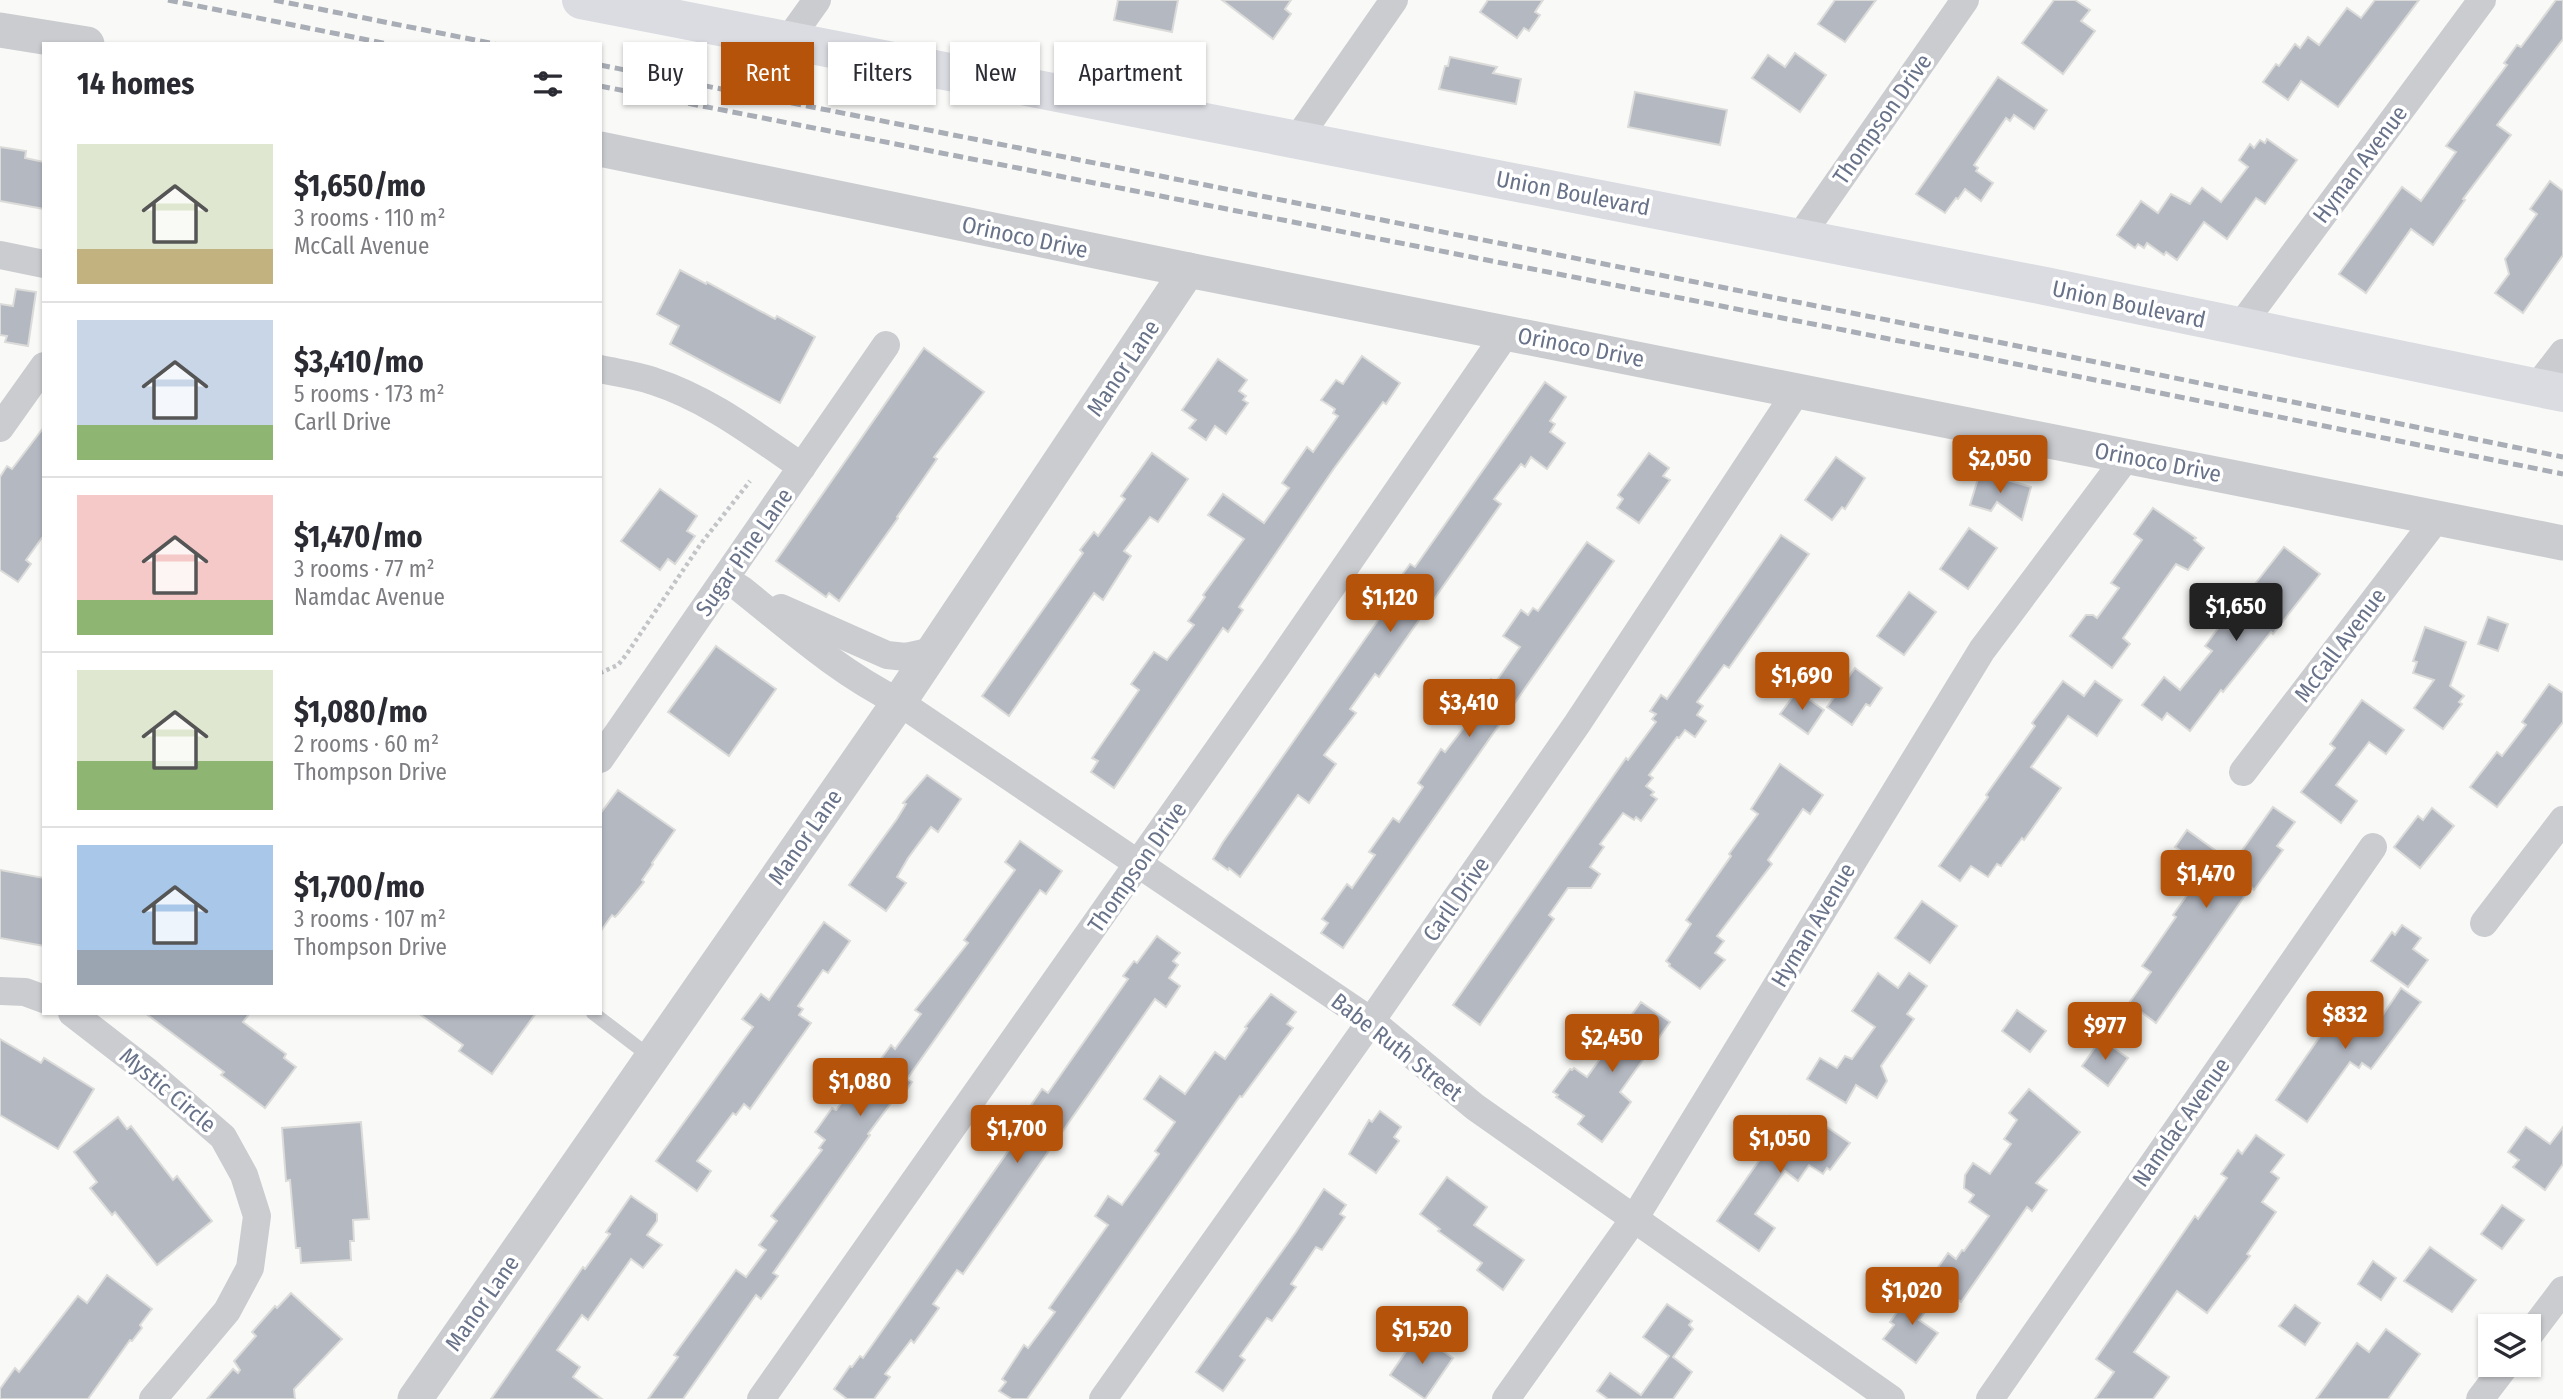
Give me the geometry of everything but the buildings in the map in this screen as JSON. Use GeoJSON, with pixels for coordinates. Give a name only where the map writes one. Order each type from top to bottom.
{"type":"FeatureCollection","features":[{"type":"Feature","properties":{"kind":"main road","name":"Union Boulevard"},"geometry":{"type":"LineString","coordinates":[[581,0],[788,42]]}},
{"type":"Feature","properties":{"kind":"main road","name":"Union Boulevard"},"geometry":{"type":"LineString","coordinates":[[814,47],[1298,138],[2549,391]]}},
{"type":"Feature","properties":{"kind":"street"},"geometry":{"type":"LineString","coordinates":[[788,42],[817,0]]}},
{"type":"Feature","properties":{"kind":"street"},"geometry":{"type":"LineString","coordinates":[[1298,138],[1394,0]]}},
{"type":"Feature","properties":{"kind":"street","name":"Thompson Drive"},"geometry":{"type":"LineString","coordinates":[[1799,238],[1965,0]]}},
{"type":"Feature","properties":{"kind":"street","name":"Hyman Avenue"},"geometry":{"type":"LineString","coordinates":[[2239,327],[2482,0]]}},
{"type":"Feature","properties":{"kind":"street"},"geometry":{"type":"LineString","coordinates":[[0,30],[60,40]]}},
{"type":"Feature","properties":{"kind":"street","name":"Orinoco Drive"},"geometry":{"type":"LineString","coordinates":[[602,149],[1188,270],[2563,543]]}},
{"type":"Feature","properties":{"kind":"street"},"geometry":{"type":"LineString","coordinates":[[0,255],[42,264]]}},
{"type":"Feature","properties":{"kind":"street","name":"Manor Lane"},"geometry":{"type":"LineString","coordinates":[[415,1399],[933,651],[1188,270]]}},
{"type":"Feature","properties":{"kind":"street","name":"Thompson Drive"},"geometry":{"type":"LineString","coordinates":[[761,1399],[1138,866],[1507,332]]}},
{"type":"Feature","properties":{"kind":"street","name":"Sugar Pine Lane"},"geometry":{"type":"LineString","coordinates":[[602,756],[733,584],[802,467],[886,345]]}},
{"type":"Feature","properties":{"kind":"street"},"geometry":{"type":"LineString","coordinates":[[2549,391],[2563,353]]}},
{"type":"Feature","properties":{"kind":"street"},"geometry":{"type":"LineString","coordinates":[[0,428],[42,369]]}},
{"type":"Feature","properties":{"kind":"street"},"geometry":{"type":"LineString","coordinates":[[602,369],[652,380],[689,395],[727,415],[802,467]]}},
{"type":"Feature","properties":{"kind":"street","name":"Carll Drive"},"geometry":{"type":"LineString","coordinates":[[1103,1399],[1577,724],[1797,391]]}},
{"type":"Feature","properties":{"kind":"street","name":"Hyman Avenue"},"geometry":{"type":"LineString","coordinates":[[1506,1399],[1634,1219],[1982,650],[2128,455]]}},
{"type":"Feature","properties":{"kind":"street","name":"McCall Avenue"},"geometry":{"type":"LineString","coordinates":[[2243,772],[2437,518]]}},
{"type":"Feature","properties":{"kind":"street"},"geometry":{"type":"LineString","coordinates":[[733,584],[887,655],[906,657],[933,651]]}},
{"type":"Feature","properties":{"kind":"street","name":"Babe Ruth Street"},"geometry":{"type":"LineString","coordinates":[[733,584],[828,659],[871,689],[898,702],[1371,1021],[1475,1108],[1891,1399]]}},
{"type":"Feature","properties":{"kind":"street"},"geometry":{"type":"LineString","coordinates":[[2484,923],[2563,820]]}},
{"type":"Feature","properties":{"kind":"street","name":"Namdac Avenue"},"geometry":{"type":"LineString","coordinates":[[1990,1399],[2373,847]]}},
{"type":"Feature","properties":{"kind":"street"},"geometry":{"type":"LineString","coordinates":[[0,991],[25,992],[42,998]]}},
{"type":"Feature","properties":{"kind":"street","name":"Mystic Circle"},"geometry":{"type":"LineString","coordinates":[[75,1015],[147,1071],[223,1137],[244,1175],[257,1216],[250,1268],[227,1311],[153,1399]]}},
{"type":"Feature","properties":{"kind":"street"},"geometry":{"type":"LineString","coordinates":[[2541,1319],[2563,1290]]}},
{"type":"Feature","properties":{"kind":"street"},"geometry":{"type":"LineString","coordinates":[[2480,1399],[2497,1377]]}},
{"type":"Feature","properties":{"kind":"lane"},"geometry":{"type":"LineString","coordinates":[[596,1015],[652,1058]]}},
{"type":"Feature","properties":{"kind":"path"},"geometry":{"type":"LineString","coordinates":[[602,672],[618,664],[626,655],[700,545],[750,481]]}},
{"type":"Feature","properties":{"kind":"railway"},"geometry":{"type":"LineString","coordinates":[[168,0],[378,42]]}},
{"type":"Feature","properties":{"kind":"railway"},"geometry":{"type":"LineString","coordinates":[[274,0],[485,42]]}},
{"type":"Feature","properties":{"kind":"railway"},"geometry":{"type":"LineString","coordinates":[[602,65],[1983,339],[2563,457]]}},
{"type":"Feature","properties":{"kind":"railway"},"geometry":{"type":"LineString","coordinates":[[602,86],[2563,474]]}}]}
